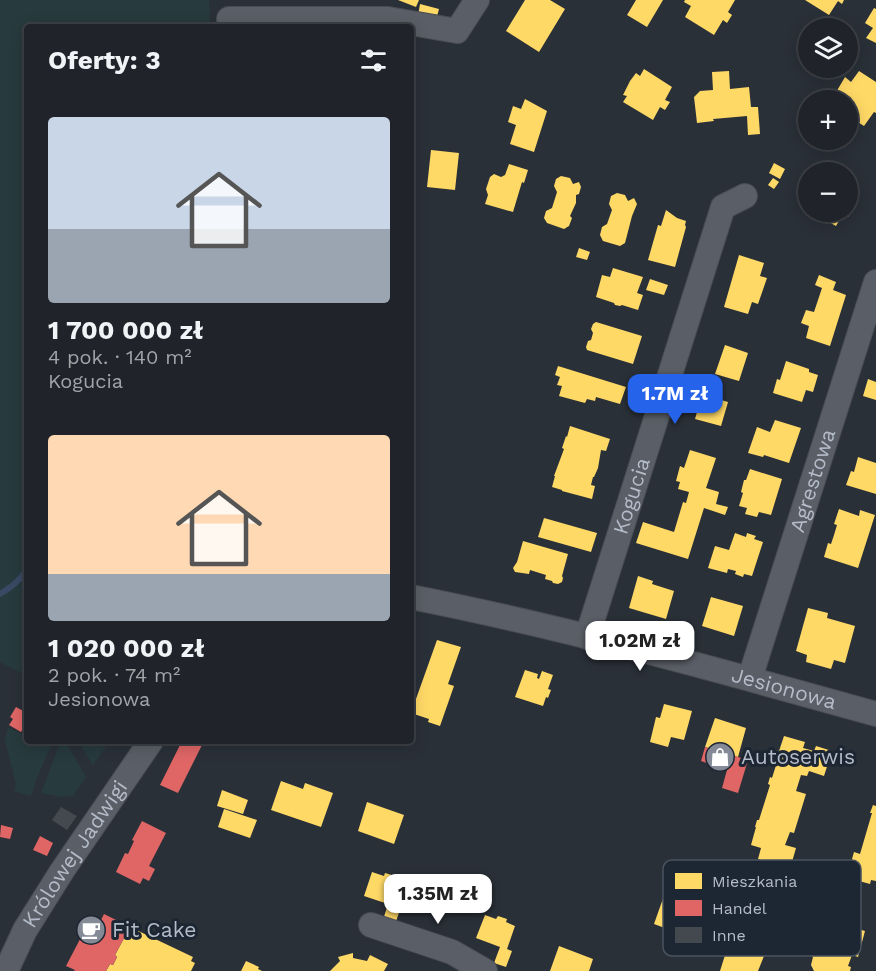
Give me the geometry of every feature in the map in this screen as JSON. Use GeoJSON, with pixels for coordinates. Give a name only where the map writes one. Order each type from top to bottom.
{"type":"FeatureCollection","features":[{"type":"Feature","properties":{"kind":"street"},"geometry":{"type":"LineString","coordinates":[[228,15],[388,19],[457,31],[477,0]]}},
{"type":"Feature","properties":{"kind":"street","name":"Kogucia"},"geometry":{"type":"LineString","coordinates":[[587,637],[723,207],[745,196]]}},
{"type":"Feature","properties":{"kind":"street","name":"Agrestowa"},"geometry":{"type":"LineString","coordinates":[[750,678],[876,282]]}},
{"type":"Feature","properties":{"kind":"street","name":"Jesionowa"},"geometry":{"type":"LineString","coordinates":[[414,598],[474,609],[750,678],[876,714]]}},
{"type":"Feature","properties":{"kind":"street","name":"Królowej Jadwigi"},"geometry":{"type":"LineString","coordinates":[[6,971],[25,930],[149,744]]}},
{"type":"Feature","properties":{"kind":"street"},"geometry":{"type":"LineString","coordinates":[[371,926],[452,952],[485,971]]}},
{"type":"Feature","properties":{"kind":"green space"},"geometry":{"type":"Polygon","coordinates":[[[0,0],[209,0],[210,24],[24,24],[24,674],[0,662],[0,0]]]}},
{"type":"Feature","properties":{"kind":"green space"},"geometry":{"type":"Polygon","coordinates":[[[8,727],[22,734],[24,730],[24,744],[52,744],[31,796],[14,791],[16,784],[5,740],[8,727]]]}},
{"type":"Feature","properties":{"kind":"green space"},"geometry":{"type":"Polygon","coordinates":[[[60,744],[67,744],[86,777],[73,796],[60,797],[41,793],[60,744]]]}},
{"type":"Feature","properties":{"kind":"green space"},"geometry":{"type":"Polygon","coordinates":[[[80,744],[108,744],[93,765],[80,744]]]}},
{"type":"Feature","properties":{"kind":"building: Mieszkania"},"geometry":{"type":"Polygon","coordinates":[[[398,0],[419,0],[416,7],[398,0]]]}},
{"type":"Feature","properties":{"kind":"building: Mieszkania"},"geometry":{"type":"Polygon","coordinates":[[[525,0],[550,0],[565,9],[539,52],[506,31],[525,0]]]}},
{"type":"Feature","properties":{"kind":"building: Mieszkania"},"geometry":{"type":"Polygon","coordinates":[[[636,0],[663,0],[647,27],[627,15],[636,0]]]}},
{"type":"Feature","properties":{"kind":"building: Mieszkania"},"geometry":{"type":"Polygon","coordinates":[[[685,0],[735,0],[728,12],[732,15],[727,23],[723,20],[714,35],[685,17],[691,6],[684,2],[685,0]]]}},
{"type":"Feature","properties":{"kind":"building: Mieszkania"},"geometry":{"type":"Polygon","coordinates":[[[805,0],[844,0],[842,4],[838,1],[829,15],[805,0]]]}},
{"type":"Feature","properties":{"kind":"building: Mieszkania"},"geometry":{"type":"Polygon","coordinates":[[[420,4],[439,9],[436,20],[418,16],[420,4]]]}},
{"type":"Feature","properties":{"kind":"building: Mieszkania"},"geometry":{"type":"Polygon","coordinates":[[[874,8],[876,9],[876,43],[866,38],[873,28],[865,23],[874,8]]]}},
{"type":"Feature","properties":{"kind":"building: Mieszkania"},"geometry":{"type":"Polygon","coordinates":[[[644,69],[672,87],[665,100],[670,102],[665,110],[660,107],[653,120],[623,102],[627,96],[623,95],[630,81],[636,73],[640,76],[644,69]]]}},
{"type":"Feature","properties":{"kind":"building: Mieszkania"},"geometry":{"type":"Polygon","coordinates":[[[729,71],[730,89],[749,87],[751,107],[758,107],[760,134],[748,135],[747,116],[697,123],[694,97],[700,91],[713,90],[712,72],[729,71]]]}},
{"type":"Feature","properties":{"kind":"building: Mieszkania"},"geometry":{"type":"Polygon","coordinates":[[[858,72],[876,82],[876,113],[874,112],[864,126],[858,122],[858,90],[837,90],[844,78],[851,82],[854,78],[858,78],[858,72]]]}},
{"type":"Feature","properties":{"kind":"building: Mieszkania"},"geometry":{"type":"Polygon","coordinates":[[[525,99],[547,111],[534,152],[510,144],[516,125],[508,122],[513,106],[521,109],[525,99]]]}},
{"type":"Feature","properties":{"kind":"building: Mieszkania"},"geometry":{"type":"Polygon","coordinates":[[[431,150],[459,153],[455,190],[427,187],[431,150]]]}},
{"type":"Feature","properties":{"kind":"building: Mieszkania"},"geometry":{"type":"Polygon","coordinates":[[[774,163],[785,169],[780,179],[769,173],[774,163]]]}},
{"type":"Feature","properties":{"kind":"building: Mieszkania"},"geometry":{"type":"Polygon","coordinates":[[[509,164],[528,170],[513,212],[485,204],[490,177],[494,174],[501,177],[505,175],[509,164]]]}},
{"type":"Feature","properties":{"kind":"building: Mieszkania"},"geometry":{"type":"Polygon","coordinates":[[[561,176],[570,178],[573,184],[579,182],[581,187],[579,194],[576,195],[569,226],[564,229],[547,223],[544,218],[546,211],[552,208],[557,192],[554,186],[556,179],[561,176]]]}},
{"type":"Feature","properties":{"kind":"building: Mieszkania"},"geometry":{"type":"Polygon","coordinates":[[[773,178],[779,182],[774,189],[768,185],[773,178]]]}},
{"type":"Feature","properties":{"kind":"building: Mieszkania"},"geometry":{"type":"Polygon","coordinates":[[[617,193],[625,195],[628,201],[634,198],[637,204],[625,243],[620,246],[603,241],[600,235],[612,210],[609,204],[611,196],[617,193]]]}},
{"type":"Feature","properties":{"kind":"building: Mieszkania"},"geometry":{"type":"Polygon","coordinates":[[[666,210],[686,221],[675,267],[648,260],[658,225],[661,226],[666,210]]]}},
{"type":"Feature","properties":{"kind":"building: Mieszkania"},"geometry":{"type":"Polygon","coordinates":[[[579,248],[590,252],[587,260],[576,257],[579,248]]]}},
{"type":"Feature","properties":{"kind":"building: Mieszkania"},"geometry":{"type":"Polygon","coordinates":[[[739,255],[764,263],[760,276],[767,278],[758,304],[752,302],[748,314],[724,307],[739,255]]]}},
{"type":"Feature","properties":{"kind":"building: Mieszkania"},"geometry":{"type":"Polygon","coordinates":[[[613,268],[643,277],[637,293],[643,295],[638,310],[615,305],[596,297],[602,275],[610,277],[613,268]]]}},
{"type":"Feature","properties":{"kind":"building: Mieszkania"},"geometry":{"type":"Polygon","coordinates":[[[819,275],[836,282],[833,290],[846,295],[830,346],[806,338],[809,326],[801,323],[806,310],[814,312],[822,288],[815,285],[819,275]]]}},
{"type":"Feature","properties":{"kind":"building: Mieszkania"},"geometry":{"type":"Polygon","coordinates":[[[650,279],[668,285],[664,295],[646,290],[650,279]]]}},
{"type":"Feature","properties":{"kind":"building: Mieszkania"},"geometry":{"type":"Polygon","coordinates":[[[596,322],[642,336],[633,364],[587,350],[588,341],[591,340],[593,333],[591,329],[596,322]]]}},
{"type":"Feature","properties":{"kind":"building: Mieszkania"},"geometry":{"type":"Polygon","coordinates":[[[725,345],[748,353],[739,381],[715,374],[725,345]]]}},
{"type":"Feature","properties":{"kind":"building: Mieszkania"},"geometry":{"type":"Polygon","coordinates":[[[786,361],[809,369],[809,372],[818,375],[813,392],[806,390],[802,402],[773,393],[786,361]]]}},
{"type":"Feature","properties":{"kind":"building: Mieszkania"},"geometry":{"type":"Polygon","coordinates":[[[558,366],[626,387],[620,404],[596,397],[595,401],[587,399],[585,403],[559,396],[562,386],[557,385],[560,377],[555,375],[558,366]]]}},
{"type":"Feature","properties":{"kind":"building: Mieszkania"},"geometry":{"type":"Polygon","coordinates":[[[868,379],[876,382],[876,400],[863,396],[868,379]]]}},
{"type":"Feature","properties":{"kind":"building: Mieszkania"},"geometry":{"type":"Polygon","coordinates":[[[697,393],[728,402],[721,426],[695,419],[699,405],[694,404],[697,393]]]}},
{"type":"Feature","properties":{"kind":"building: Mieszkania"},"geometry":{"type":"Polygon","coordinates":[[[775,420],[801,428],[789,463],[764,455],[763,457],[748,453],[757,427],[770,432],[775,420]]]}},
{"type":"Feature","properties":{"kind":"building: Mieszkania"},"geometry":{"type":"Polygon","coordinates":[[[570,426],[610,439],[606,451],[601,450],[598,468],[591,485],[595,486],[592,499],[552,487],[570,426]]]}},
{"type":"Feature","properties":{"kind":"building: Mieszkania"},"geometry":{"type":"Polygon","coordinates":[[[690,450],[716,458],[706,488],[719,492],[716,504],[728,507],[725,515],[704,508],[688,559],[636,543],[643,522],[674,532],[683,502],[686,503],[689,492],[678,489],[680,482],[676,481],[680,466],[684,468],[690,450]]]}},
{"type":"Feature","properties":{"kind":"building: Mieszkania"},"geometry":{"type":"Polygon","coordinates":[[[858,457],[876,463],[876,494],[846,485],[851,471],[854,472],[858,457]]]}},
{"type":"Feature","properties":{"kind":"building: Mieszkania"},"geometry":{"type":"Polygon","coordinates":[[[750,469],[782,479],[771,515],[759,512],[757,517],[745,514],[747,508],[739,506],[744,480],[750,469]]]}},
{"type":"Feature","properties":{"kind":"building: Mieszkania"},"geometry":{"type":"Polygon","coordinates":[[[839,509],[859,516],[860,510],[875,515],[858,568],[824,557],[828,543],[831,544],[834,535],[837,525],[834,524],[839,509]]]}},
{"type":"Feature","properties":{"kind":"building: Mieszkania"},"geometry":{"type":"Polygon","coordinates":[[[544,518],[597,533],[591,552],[538,537],[544,518]]]}},
{"type":"Feature","properties":{"kind":"building: Mieszkania"},"geometry":{"type":"Polygon","coordinates":[[[735,533],[746,537],[747,533],[763,542],[752,576],[744,574],[743,577],[735,574],[736,571],[728,569],[727,573],[708,568],[715,546],[729,550],[735,533]]]}},
{"type":"Feature","properties":{"kind":"building: Mieszkania"},"geometry":{"type":"Polygon","coordinates":[[[523,541],[568,554],[562,582],[553,583],[545,579],[546,575],[530,570],[529,574],[515,572],[513,568],[523,541]]]}},
{"type":"Feature","properties":{"kind":"building: Mieszkania"},"geometry":{"type":"Polygon","coordinates":[[[638,576],[653,581],[652,584],[674,591],[666,619],[629,608],[638,576]]]}},
{"type":"Feature","properties":{"kind":"building: Mieszkania"},"geometry":{"type":"Polygon","coordinates":[[[711,597],[743,606],[734,636],[702,626],[711,597]]]}},
{"type":"Feature","properties":{"kind":"building: Mieszkania"},"geometry":{"type":"Polygon","coordinates":[[[808,608],[828,613],[827,618],[855,626],[845,663],[834,660],[831,669],[806,662],[807,655],[796,651],[808,608]]]}},
{"type":"Feature","properties":{"kind":"building: Mieszkania"},"geometry":{"type":"Polygon","coordinates":[[[437,640],[461,647],[448,684],[454,686],[440,726],[414,714],[414,705],[437,640]]]}},
{"type":"Feature","properties":{"kind":"building: Mieszkania"},"geometry":{"type":"Polygon","coordinates":[[[525,670],[538,674],[539,679],[542,671],[553,675],[548,689],[551,690],[543,706],[515,697],[525,670]]]}},
{"type":"Feature","properties":{"kind":"building: Mieszkania"},"geometry":{"type":"Polygon","coordinates":[[[664,704],[692,711],[684,740],[671,737],[668,747],[650,742],[656,717],[660,718],[664,704]]]}},
{"type":"Feature","properties":{"kind":"building: Mieszkania"},"geometry":{"type":"Polygon","coordinates":[[[715,718],[746,728],[738,757],[705,747],[715,718]]]}},
{"type":"Feature","properties":{"kind":"building: Mieszkania"},"geometry":{"type":"Polygon","coordinates":[[[784,736],[805,742],[803,748],[814,751],[816,746],[832,751],[824,776],[809,771],[807,776],[801,775],[796,791],[806,794],[794,833],[790,832],[785,845],[796,848],[793,860],[761,860],[758,859],[761,848],[751,845],[757,820],[759,820],[770,785],[768,784],[770,777],[772,778],[777,762],[771,760],[775,750],[779,751],[784,736]]]}},
{"type":"Feature","properties":{"kind":"building: Mieszkania"},"geometry":{"type":"Polygon","coordinates":[[[281,781],[303,789],[305,783],[333,793],[321,827],[271,810],[281,781]]]}},
{"type":"Feature","properties":{"kind":"building: Mieszkania"},"geometry":{"type":"Polygon","coordinates":[[[222,790],[248,800],[243,814],[217,806],[222,790]]]}},
{"type":"Feature","properties":{"kind":"building: Mieszkania"},"geometry":{"type":"Polygon","coordinates":[[[367,802],[404,815],[394,844],[358,831],[367,802]]]}},
{"type":"Feature","properties":{"kind":"building: Mieszkania"},"geometry":{"type":"Polygon","coordinates":[[[873,805],[876,806],[876,881],[871,880],[870,884],[861,882],[861,860],[852,860],[854,852],[860,854],[872,813],[870,813],[873,805]]]}},
{"type":"Feature","properties":{"kind":"building: Mieszkania"},"geometry":{"type":"Polygon","coordinates":[[[224,809],[257,820],[250,838],[218,827],[224,809]]]}},
{"type":"Feature","properties":{"kind":"building: Mieszkania"},"geometry":{"type":"Polygon","coordinates":[[[372,872],[384,876],[385,873],[395,876],[394,879],[403,883],[395,905],[401,907],[395,924],[383,920],[388,904],[364,896],[372,872]]]}},
{"type":"Feature","properties":{"kind":"building: Mieszkania"},"geometry":{"type":"Polygon","coordinates":[[[663,898],[663,927],[654,924],[663,898]]]}},
{"type":"Feature","properties":{"kind":"building: Mieszkania"},"geometry":{"type":"Polygon","coordinates":[[[485,915],[496,919],[498,916],[507,919],[506,922],[515,926],[507,949],[512,951],[506,967],[494,963],[500,947],[476,938],[485,915]]]}},
{"type":"Feature","properties":{"kind":"building: Mieszkania"},"geometry":{"type":"Polygon","coordinates":[[[130,927],[193,957],[191,961],[195,963],[191,971],[106,971],[110,964],[113,965],[117,957],[115,955],[130,927]]]}},
{"type":"Feature","properties":{"kind":"building: Mieszkania"},"geometry":{"type":"Polygon","coordinates":[[[861,930],[865,931],[861,946],[861,930]]]}},
{"type":"Feature","properties":{"kind":"building: Mieszkania"},"geometry":{"type":"Polygon","coordinates":[[[559,946],[593,959],[589,971],[550,971],[559,946]]]}},
{"type":"Feature","properties":{"kind":"building: Mieszkania"},"geometry":{"type":"Polygon","coordinates":[[[353,953],[353,958],[367,961],[370,955],[388,964],[384,971],[330,971],[340,961],[338,957],[353,953]]]}},
{"type":"Feature","properties":{"kind":"building: Mieszkania"},"geometry":{"type":"Polygon","coordinates":[[[725,956],[764,956],[758,971],[720,971],[725,956]]]}},
{"type":"Feature","properties":{"kind":"building: Mieszkania"},"geometry":{"type":"Polygon","coordinates":[[[811,956],[852,956],[848,966],[851,967],[850,971],[814,971],[811,965],[813,957],[811,956]]]}},
{"type":"Feature","properties":{"kind":"building: Mieszkania"},"geometry":{"type":"Polygon","coordinates":[[[246,961],[259,967],[258,969],[262,971],[241,971],[246,961]]]}},
{"type":"Feature","properties":{"kind":"building: Handel"},"geometry":{"type":"Polygon","coordinates":[[[16,707],[24,711],[24,727],[21,732],[9,725],[13,719],[10,717],[16,707]]]}},
{"type":"Feature","properties":{"kind":"building: Handel"},"geometry":{"type":"Polygon","coordinates":[[[180,744],[202,744],[178,793],[160,785],[180,744]]]}},
{"type":"Feature","properties":{"kind":"building: Handel"},"geometry":{"type":"Polygon","coordinates":[[[705,747],[748,760],[738,793],[722,788],[727,770],[701,761],[705,747]]]}},
{"type":"Feature","properties":{"kind":"building: Handel"},"geometry":{"type":"Polygon","coordinates":[[[142,821],[166,833],[149,866],[155,869],[149,881],[143,878],[140,884],[116,872],[125,853],[128,854],[142,821]]]}},
{"type":"Feature","properties":{"kind":"building: Handel"},"geometry":{"type":"Polygon","coordinates":[[[1,825],[13,828],[10,839],[0,837],[1,825]]]}},
{"type":"Feature","properties":{"kind":"building: Handel"},"geometry":{"type":"Polygon","coordinates":[[[40,836],[53,843],[47,856],[33,850],[40,836]]]}},
{"type":"Feature","properties":{"kind":"building: Handel"},"geometry":{"type":"Polygon","coordinates":[[[104,914],[130,927],[115,955],[117,957],[113,965],[110,964],[106,971],[74,971],[66,966],[89,922],[98,926],[104,914]]]}},
{"type":"Feature","properties":{"kind":"building: Inne"},"geometry":{"type":"Polygon","coordinates":[[[61,807],[77,816],[67,830],[52,820],[61,807]]]}},
{"type":"Feature","properties":{"kind":"waterway"},"geometry":{"type":"LineString","coordinates":[[0,594],[12,586],[24,573]]}},
{"type":"Feature","properties":{"kind":"place","name":"Autoserwis"},"geometry":{"type":"Point","coordinates":[720,757]}},
{"type":"Feature","properties":{"kind":"place","name":"Fit Cake"},"geometry":{"type":"Point","coordinates":[91,930]}}]}
